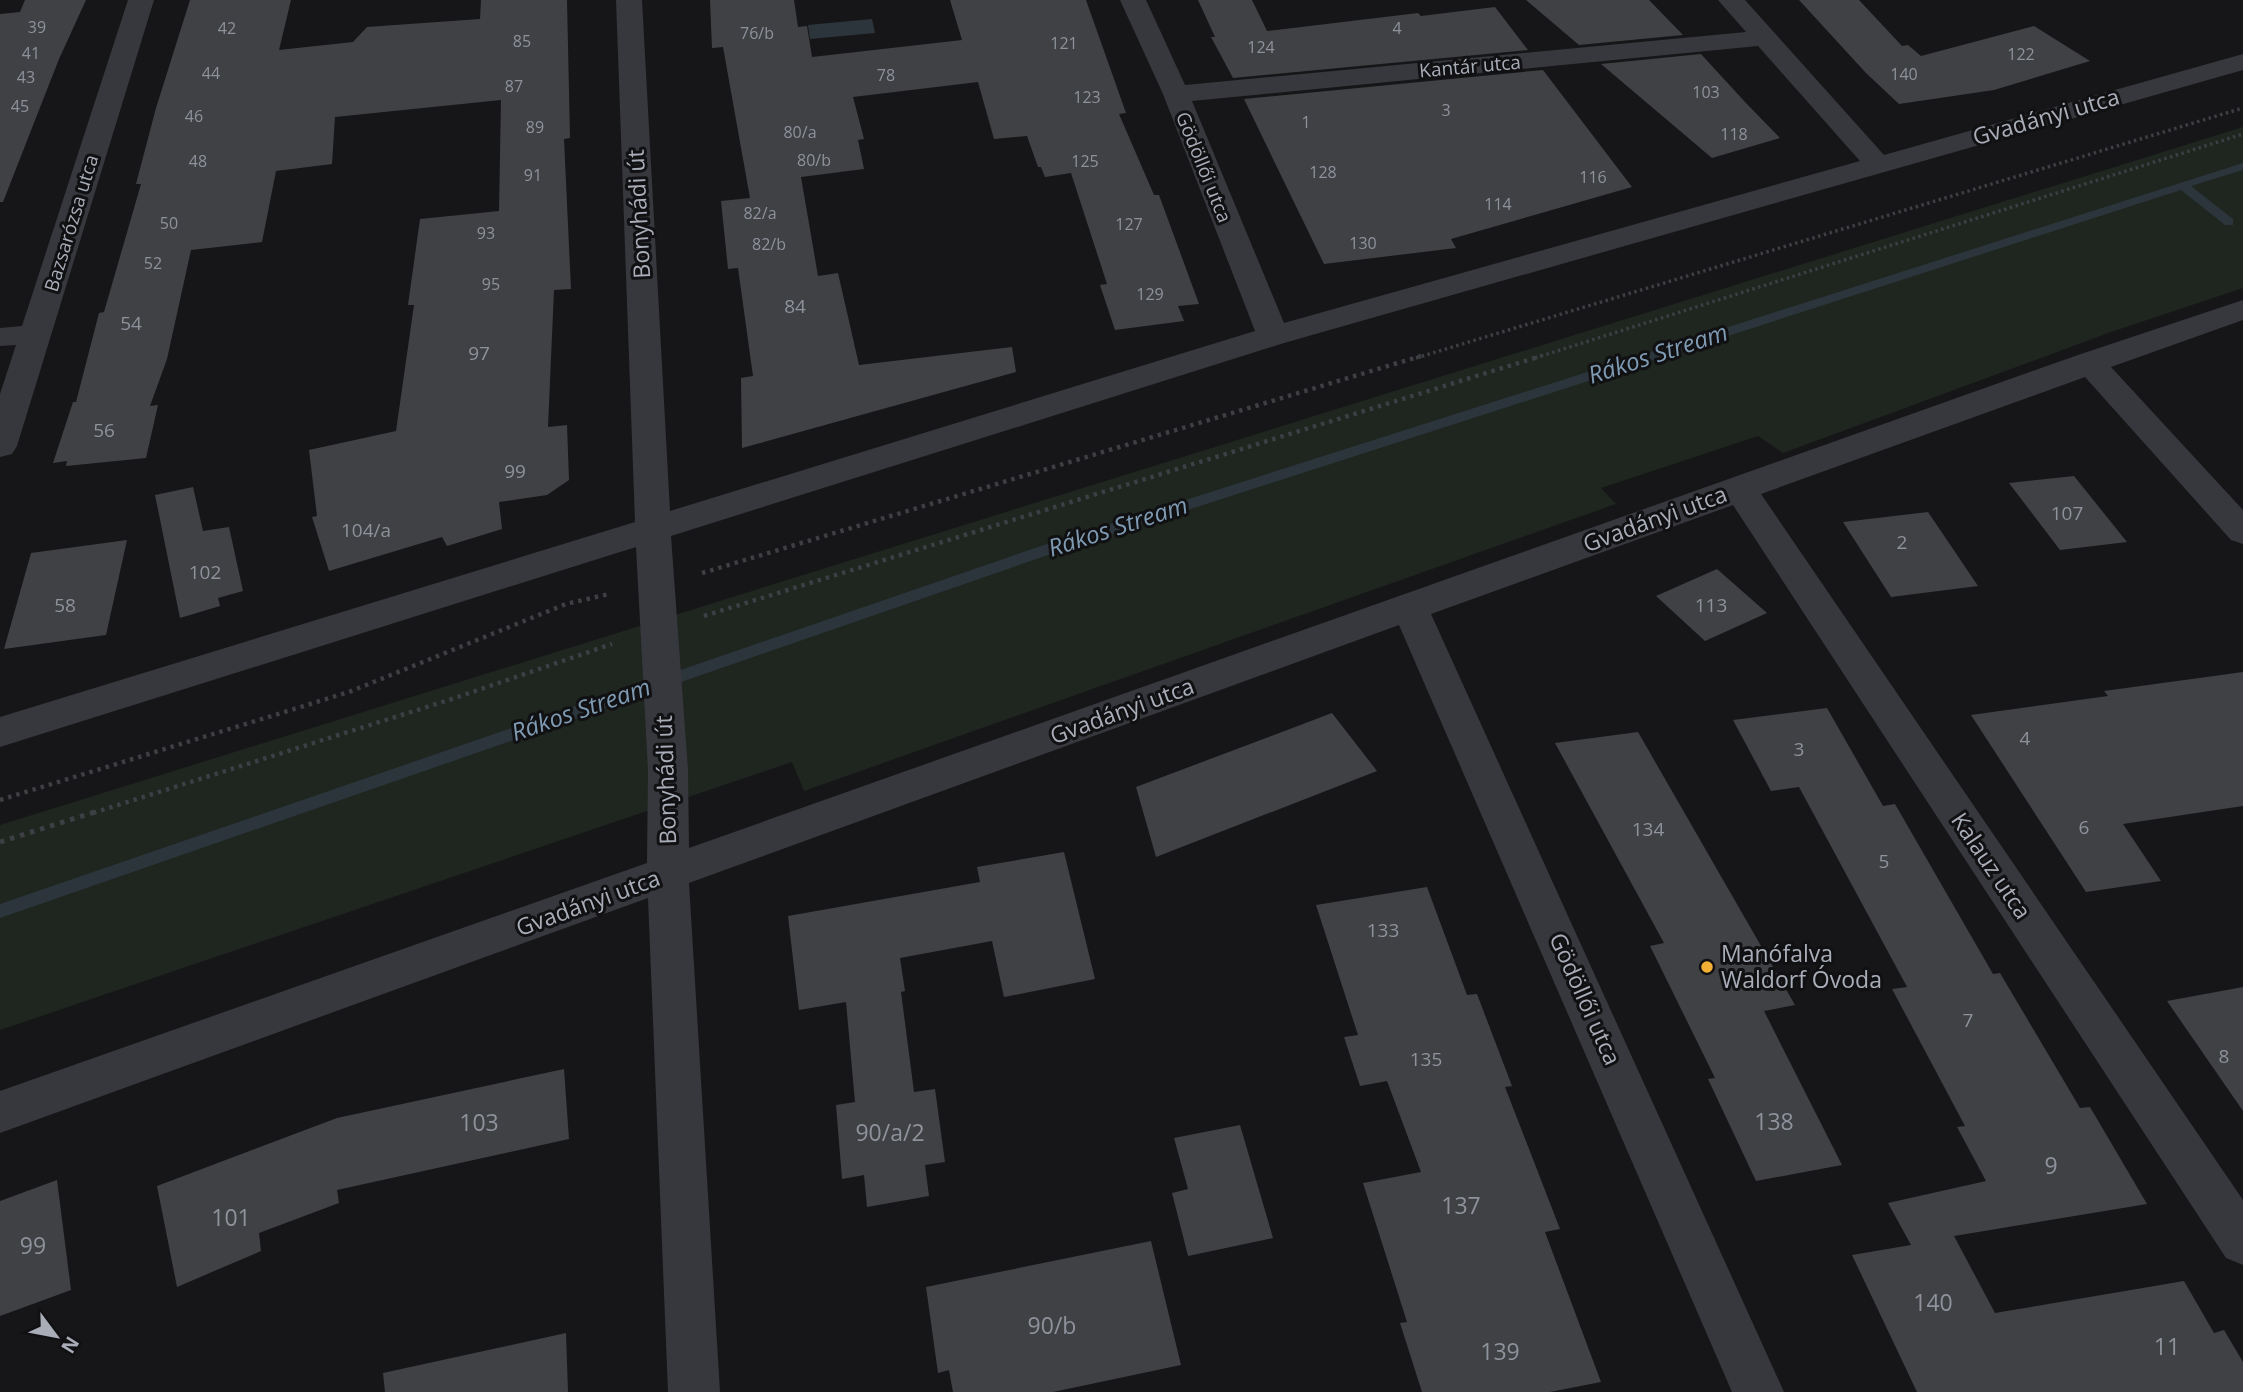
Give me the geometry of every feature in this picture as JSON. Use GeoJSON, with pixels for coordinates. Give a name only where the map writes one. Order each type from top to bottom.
{"type":"FeatureCollection","features":[{"type":"Feature","properties":{"kind":"street","name":"Bazsarózsa utca"},"geometry":{"type":"LineString","coordinates":[[0,446],[141,0]]}},
{"type":"Feature","properties":{"kind":"street","name":"Bonyhádi út"},"geometry":{"type":"LineString","coordinates":[[629,0],[653,530],[668,770],[668,875],[694,1392]]}},
{"type":"Feature","properties":{"kind":"street","name":"Gödöllői utca"},"geometry":{"type":"LineString","coordinates":[[1133,0],[1175,94],[1273,336]]}},
{"type":"Feature","properties":{"kind":"street"},"geometry":{"type":"LineString","coordinates":[[1731,0],[1877,164]]}},
{"type":"Feature","properties":{"kind":"street","name":"Kantár utca"},"geometry":{"type":"LineString","coordinates":[[1175,94],[1765,38]]}},
{"type":"Feature","properties":{"kind":"street","name":"Gvadányi utca"},"geometry":{"type":"LineString","coordinates":[[0,733],[1273,336],[2243,62]]}},
{"type":"Feature","properties":{"kind":"street","name":"Gvadányi utca"},"geometry":{"type":"LineString","coordinates":[[0,1112],[2243,309]]}},
{"type":"Feature","properties":{"kind":"street"},"geometry":{"type":"LineString","coordinates":[[0,337],[36,334]]}},
{"type":"Feature","properties":{"kind":"street"},"geometry":{"type":"LineString","coordinates":[[2090,362],[2243,532]]}},
{"type":"Feature","properties":{"kind":"street","name":"Kalauz utca"},"geometry":{"type":"LineString","coordinates":[[1740,489],[2243,1242]]}},
{"type":"Feature","properties":{"kind":"street","name":"Gödöllői utca"},"geometry":{"type":"LineString","coordinates":[[1410,608],[1455,703],[1758,1392]]}},
{"type":"Feature","properties":{"kind":"path"},"geometry":{"type":"LineString","coordinates":[[0,800],[349,692],[566,604],[745,562],[2243,108]]}},
{"type":"Feature","properties":{"kind":"path"},"geometry":{"type":"LineString","coordinates":[[0,842],[660,637],[2243,134]]}},
{"type":"Feature","properties":{"kind":"shaded area"},"geometry":{"type":"Polygon","coordinates":[[[872,19],[875,33],[810,39],[808,25],[872,19]]]}},
{"type":"Feature","properties":{"kind":"shaded area"},"geometry":{"type":"Polygon","coordinates":[[[2243,127],[2243,288],[2111,332],[1783,453],[1758,436],[1601,488],[1616,504],[804,791],[792,762],[0,1030],[0,825],[2243,127]]]}},
{"type":"Feature","properties":{"kind":"building"},"geometry":{"type":"Polygon","coordinates":[[[25,0],[86,0],[59,59],[3,202],[0,202],[0,14],[20,12],[25,0]]]}},
{"type":"Feature","properties":{"kind":"building"},"geometry":{"type":"Polygon","coordinates":[[[190,0],[291,0],[279,50],[353,42],[367,27],[480,19],[481,0],[567,0],[570,138],[564,139],[571,289],[554,290],[548,427],[567,425],[569,480],[547,495],[499,502],[502,529],[447,546],[442,537],[329,571],[312,517],[317,516],[309,450],[396,431],[414,305],[408,305],[420,219],[499,211],[501,100],[335,117],[332,164],[276,171],[262,242],[191,250],[167,359],[150,406],[158,405],[146,458],[66,466],[67,461],[53,463],[73,402],[76,402],[99,313],[104,312],[141,184],[136,184],[156,108],[190,0]]]}},
{"type":"Feature","properties":{"kind":"building"},"geometry":{"type":"Polygon","coordinates":[[[710,0],[794,0],[798,27],[807,26],[812,57],[962,40],[950,0],[1086,0],[1126,113],[1119,114],[1154,195],[1159,195],[1199,304],[1178,306],[1184,321],[1115,330],[1100,285],[1107,284],[1071,173],[1045,177],[1041,167],[1038,167],[1027,136],[994,139],[978,82],[853,97],[864,139],[858,140],[864,169],[801,177],[818,276],[838,273],[859,365],[1012,347],[1016,372],[742,448],[741,378],[753,376],[738,268],[728,269],[721,201],[750,198],[723,47],[712,48],[710,0]]]}},
{"type":"Feature","properties":{"kind":"building"},"geometry":{"type":"Polygon","coordinates":[[[1198,0],[1252,0],[1267,31],[1495,7],[1528,50],[1233,78],[1211,37],[1215,37],[1198,0]]]}},
{"type":"Feature","properties":{"kind":"building"},"geometry":{"type":"Polygon","coordinates":[[[1526,0],[1649,0],[1683,35],[1579,45],[1526,0]]]}},
{"type":"Feature","properties":{"kind":"building"},"geometry":{"type":"Polygon","coordinates":[[[1799,0],[1859,0],[1902,46],[1908,45],[1921,56],[2034,26],[2090,61],[1994,90],[1899,104],[1866,73],[1799,0]]]}},
{"type":"Feature","properties":{"kind":"building"},"geometry":{"type":"Polygon","coordinates":[[[1701,54],[1780,138],[1712,158],[1601,64],[1701,54]]]}},
{"type":"Feature","properties":{"kind":"building"},"geometry":{"type":"Polygon","coordinates":[[[1543,70],[1632,187],[1451,239],[1456,248],[1324,264],[1244,99],[1543,70]]]}},
{"type":"Feature","properties":{"kind":"building"},"geometry":{"type":"Polygon","coordinates":[[[2074,476],[2127,542],[2060,550],[2009,483],[2074,476]]]}},
{"type":"Feature","properties":{"kind":"building"},"geometry":{"type":"Polygon","coordinates":[[[193,487],[203,531],[229,527],[243,591],[218,598],[220,606],[180,618],[155,495],[193,487]]]}},
{"type":"Feature","properties":{"kind":"building"},"geometry":{"type":"Polygon","coordinates":[[[1928,512],[1978,586],[1891,597],[1843,522],[1928,512]]]}},
{"type":"Feature","properties":{"kind":"building"},"geometry":{"type":"Polygon","coordinates":[[[127,540],[106,635],[4,649],[31,553],[127,540]]]}},
{"type":"Feature","properties":{"kind":"building"},"geometry":{"type":"Polygon","coordinates":[[[1717,569],[1767,613],[1705,641],[1656,596],[1717,569]]]}},
{"type":"Feature","properties":{"kind":"building"},"geometry":{"type":"Polygon","coordinates":[[[2243,672],[2243,806],[2123,824],[2161,881],[2086,892],[1971,715],[2108,696],[2104,691],[2243,672]]]}},
{"type":"Feature","properties":{"kind":"building"},"geometry":{"type":"Polygon","coordinates":[[[1827,708],[1883,806],[1895,804],[1993,974],[2000,973],[2080,1108],[2090,1107],[2147,1204],[1954,1236],[1995,1313],[2184,1281],[2214,1333],[2224,1330],[2243,1362],[2243,1392],[1917,1392],[1852,1255],[1911,1245],[1888,1203],[1986,1181],[1957,1127],[1965,1126],[1892,989],[1907,987],[1799,787],[1771,791],[1733,720],[1827,708]]]}},
{"type":"Feature","properties":{"kind":"building"},"geometry":{"type":"Polygon","coordinates":[[[1332,713],[1377,771],[1156,857],[1136,787],[1332,713]]]}},
{"type":"Feature","properties":{"kind":"building"},"geometry":{"type":"Polygon","coordinates":[[[1638,732],[1795,1005],[1764,1011],[1842,1165],[1756,1181],[1708,1079],[1715,1078],[1650,946],[1664,943],[1555,743],[1638,732]]]}},
{"type":"Feature","properties":{"kind":"building"},"geometry":{"type":"Polygon","coordinates":[[[1064,852],[1095,979],[1004,997],[992,941],[900,958],[905,991],[901,992],[914,1092],[935,1089],[945,1162],[925,1165],[929,1196],[867,1207],[864,1175],[842,1179],[836,1105],[855,1102],[846,1002],[799,1010],[788,916],[980,882],[977,867],[1064,852]]]}},
{"type":"Feature","properties":{"kind":"building"},"geometry":{"type":"Polygon","coordinates":[[[1427,887],[1467,995],[1477,994],[1512,1086],[1505,1087],[1560,1229],[1545,1232],[1601,1382],[1550,1392],[1422,1392],[1400,1323],[1407,1322],[1363,1183],[1421,1172],[1387,1081],[1360,1086],[1344,1037],[1358,1035],[1316,905],[1427,887]]]}},
{"type":"Feature","properties":{"kind":"building"},"geometry":{"type":"Polygon","coordinates":[[[2243,987],[2243,1111],[2167,1001],[2243,987]]]}},
{"type":"Feature","properties":{"kind":"building"},"geometry":{"type":"Polygon","coordinates":[[[564,1069],[569,1139],[337,1190],[339,1203],[259,1233],[261,1251],[177,1287],[157,1186],[337,1118],[564,1069]]]}},
{"type":"Feature","properties":{"kind":"building"},"geometry":{"type":"Polygon","coordinates":[[[1240,1125],[1273,1238],[1188,1256],[1172,1193],[1188,1189],[1174,1138],[1240,1125]]]}},
{"type":"Feature","properties":{"kind":"building"},"geometry":{"type":"Polygon","coordinates":[[[57,1180],[71,1290],[0,1316],[0,1201],[57,1180]]]}},
{"type":"Feature","properties":{"kind":"building"},"geometry":{"type":"Polygon","coordinates":[[[1151,1241],[1181,1365],[1053,1392],[953,1392],[949,1370],[938,1373],[926,1287],[1151,1241]]]}},
{"type":"Feature","properties":{"kind":"building"},"geometry":{"type":"Polygon","coordinates":[[[566,1333],[568,1392],[385,1392],[383,1373],[566,1333]]]}},
{"type":"Feature","properties":{"kind":"waterway","name":"Rákos Stream"},"geometry":{"type":"LineString","coordinates":[[2183,185],[2243,166]]}},
{"type":"Feature","properties":{"kind":"waterway","name":"Rákos Stream"},"geometry":{"type":"LineString","coordinates":[[0,911],[1043,551],[2183,185]]}},
{"type":"Feature","properties":{"kind":"waterway"},"geometry":{"type":"LineString","coordinates":[[2183,185],[2229,222]]}},
{"type":"Feature","properties":{"kind":"place","name":"Manófalva Waldorf Óvoda"},"geometry":{"type":"Point","coordinates":[1707,967]}}]}
